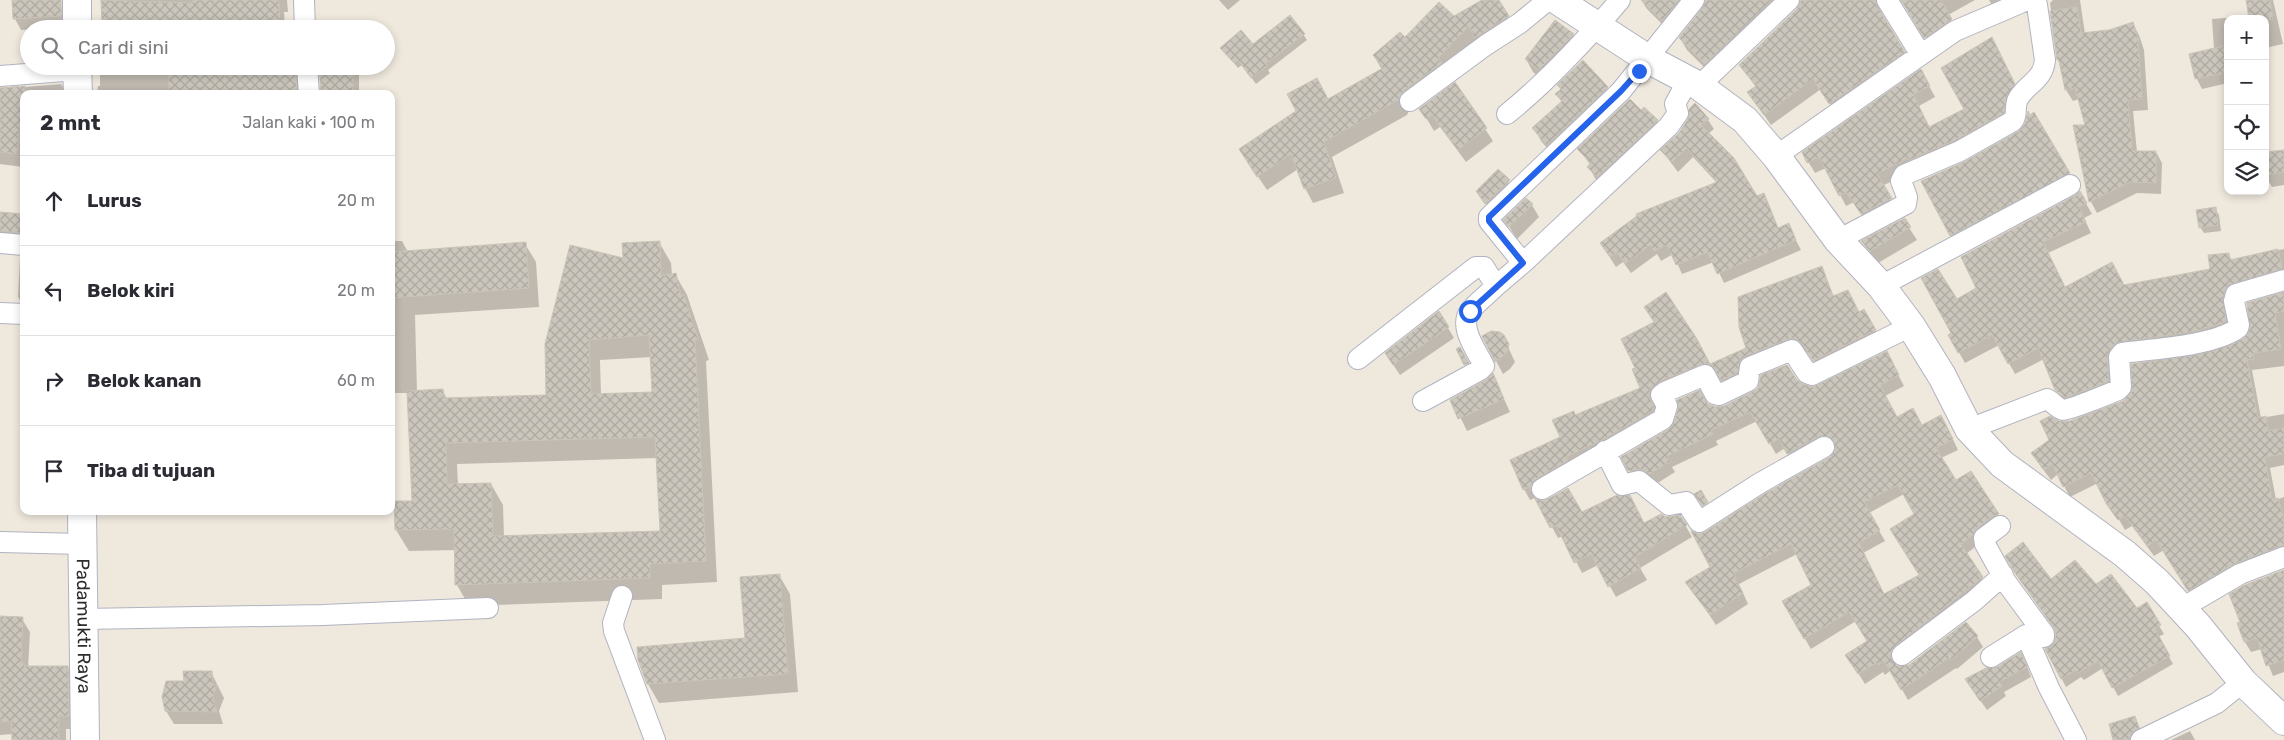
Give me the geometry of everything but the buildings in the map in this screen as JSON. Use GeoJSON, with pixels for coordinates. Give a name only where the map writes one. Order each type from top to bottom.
{"type":"FeatureCollection","features":[{"type":"Feature","properties":{"kind":"street"},"geometry":{"type":"LineString","coordinates":[[77,0],[77,20]]}},
{"type":"Feature","properties":{"kind":"street"},"geometry":{"type":"LineString","coordinates":[[304,0],[305,20]]}},
{"type":"Feature","properties":{"kind":"street"},"geometry":{"type":"LineString","coordinates":[[1507,114],[1538,88],[1591,34],[1620,0]]}},
{"type":"Feature","properties":{"kind":"street"},"geometry":{"type":"LineString","coordinates":[[1523,263],[1489,221],[1489,217],[1621,91],[1694,0]]}},
{"type":"Feature","properties":{"kind":"street"},"geometry":{"type":"LineString","coordinates":[[1423,401],[1482,368],[1483,363],[1468,332],[1466,320],[1470,311],[1669,126],[1678,113],[1686,90],[1789,0]]}},
{"type":"Feature","properties":{"kind":"street"},"geometry":{"type":"LineString","coordinates":[[1888,0],[1921,55]]}},
{"type":"Feature","properties":{"kind":"street"},"geometry":{"type":"LineString","coordinates":[[1776,156],[1955,32],[2025,1],[2033,0],[2037,5],[2045,60],[2044,69],[2020,96],[2017,102],[2017,116],[2013,121],[1960,151],[1904,175],[1900,181],[1906,197],[1906,204],[1838,240]]}},
{"type":"Feature","properties":{"kind":"street"},"geometry":{"type":"LineString","coordinates":[[1410,101],[1550,1],[1591,34],[1686,90],[1745,120],[1776,156],[1838,240],[1881,286],[1901,331],[1942,376],[1969,429],[2002,464],[2125,554],[2157,582],[2182,608],[2240,684],[2284,721]]}},
{"type":"Feature","properties":{"kind":"street"},"geometry":{"type":"LineString","coordinates":[[308,75],[309,90]]}},
{"type":"Feature","properties":{"kind":"street"},"geometry":{"type":"LineString","coordinates":[[0,76],[77,77]]}},
{"type":"Feature","properties":{"kind":"street"},"geometry":{"type":"LineString","coordinates":[[1881,286],[2070,185]]}},
{"type":"Feature","properties":{"kind":"street"},"geometry":{"type":"LineString","coordinates":[[0,243],[20,244]]}},
{"type":"Feature","properties":{"kind":"street"},"geometry":{"type":"LineString","coordinates":[[1358,359],[1476,267],[1484,267],[1496,286]]}},
{"type":"Feature","properties":{"kind":"street"},"geometry":{"type":"LineString","coordinates":[[1969,429],[2047,399],[2058,408],[2067,410],[2118,390],[2122,387],[2119,356],[2122,353],[2199,343],[2230,333],[2238,328],[2239,325],[2234,301],[2236,294],[2284,280]]}},
{"type":"Feature","properties":{"kind":"street"},"geometry":{"type":"LineString","coordinates":[[0,313],[20,314]]}},
{"type":"Feature","properties":{"kind":"street"},"geometry":{"type":"LineString","coordinates":[[1542,489],[1663,420],[1667,406],[1662,399],[1662,393],[1701,376],[1707,376],[1714,394],[1719,395],[1748,381],[1750,367],[1789,350],[1792,350],[1807,373],[1812,375],[1901,331]]}},
{"type":"Feature","properties":{"kind":"street"},"geometry":{"type":"LineString","coordinates":[[1605,452],[1622,485],[1639,481],[1669,505],[1686,502],[1698,522],[1760,483],[1824,447]]}},
{"type":"Feature","properties":{"kind":"street","name":"Padamukti Raya"},"geometry":{"type":"LineString","coordinates":[[82,515],[86,740]]}},
{"type":"Feature","properties":{"kind":"street"},"geometry":{"type":"LineString","coordinates":[[1991,656],[2026,635],[2044,637],[2044,634],[2003,575],[1984,541],[1984,538],[2000,526]]}},
{"type":"Feature","properties":{"kind":"street"},"geometry":{"type":"LineString","coordinates":[[0,542],[82,544]]}},
{"type":"Feature","properties":{"kind":"street"},"geometry":{"type":"LineString","coordinates":[[2182,608],[2240,574],[2284,556]]}},
{"type":"Feature","properties":{"kind":"street"},"geometry":{"type":"LineString","coordinates":[[1902,655],[1974,601],[2003,575]]}},
{"type":"Feature","properties":{"kind":"street"},"geometry":{"type":"LineString","coordinates":[[622,596],[613,624],[614,631],[655,740]]}},
{"type":"Feature","properties":{"kind":"street"},"geometry":{"type":"LineString","coordinates":[[83,619],[323,615],[488,608]]}},
{"type":"Feature","properties":{"kind":"street"},"geometry":{"type":"LineString","coordinates":[[2026,635],[2049,688],[2076,740]]}},
{"type":"Feature","properties":{"kind":"street"},"geometry":{"type":"LineString","coordinates":[[2142,740],[2217,704],[2240,684]]}},
{"type":"Feature","properties":{"kind":"route"},"geometry":{"type":"LineString","coordinates":[[1470,311],[1523,263],[1489,221],[1489,217],[1621,91],[1639,71]]}}]}
